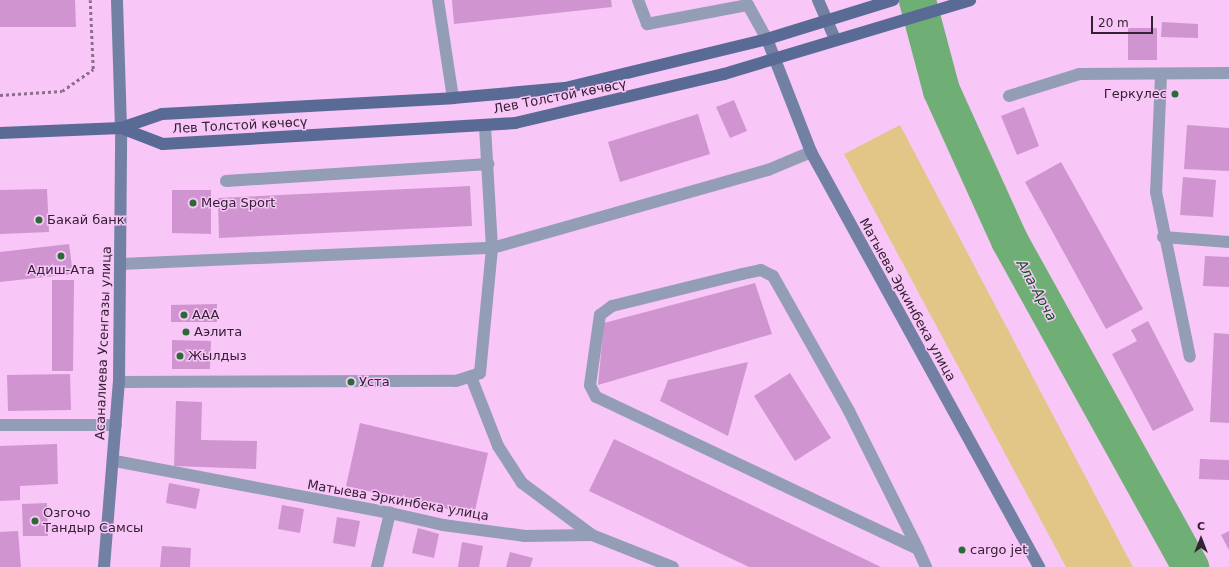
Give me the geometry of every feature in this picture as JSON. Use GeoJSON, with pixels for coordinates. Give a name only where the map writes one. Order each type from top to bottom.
{"type":"FeatureCollection","features":[{"type":"Feature","properties":{"kind":"main road","name":"Асаналиева Усенгазы улица"},"geometry":{"type":"LineString","coordinates":[[104,567],[115,461],[119,382],[121,128],[117,0]]}},
{"type":"Feature","properties":{"kind":"main road"},"geometry":{"type":"LineString","coordinates":[[818,0],[835,39]]}},
{"type":"Feature","properties":{"kind":"main road","name":"Лев Толстой көчөсү"},"geometry":{"type":"LineString","coordinates":[[0,133],[121,128],[162,114],[453,98],[565,88],[767,39],[894,0]]}},
{"type":"Feature","properties":{"kind":"main road","name":"Лев Толстой көчөсү"},"geometry":{"type":"LineString","coordinates":[[121,128],[163,144],[486,125],[570,112],[774,58],[885,23],[970,0]]}},
{"type":"Feature","properties":{"kind":"main road","name":"Матыева Эркинбека улица"},"geometry":{"type":"LineString","coordinates":[[767,39],[811,152],[1038,567]]}},
{"type":"Feature","properties":{"kind":"street"},"geometry":{"type":"LineString","coordinates":[[438,0],[453,98]]}},
{"type":"Feature","properties":{"kind":"street"},"geometry":{"type":"LineString","coordinates":[[638,0],[647,24],[748,4],[767,39]]}},
{"type":"Feature","properties":{"kind":"street"},"geometry":{"type":"LineString","coordinates":[[1009,96],[1079,74],[1161,75],[1229,73]]}},
{"type":"Feature","properties":{"kind":"street"},"geometry":{"type":"LineString","coordinates":[[1161,75],[1154,168],[1163,237],[1190,357]]}},
{"type":"Feature","properties":{"kind":"street"},"geometry":{"type":"LineString","coordinates":[[119,382],[448,381],[471,377],[480,373],[492,248],[486,125]]}},
{"type":"Feature","properties":{"kind":"street"},"geometry":{"type":"LineString","coordinates":[[121,264],[492,248],[768,170],[811,152]]}},
{"type":"Feature","properties":{"kind":"street"},"geometry":{"type":"LineString","coordinates":[[226,181],[488,164]]}},
{"type":"Feature","properties":{"kind":"street"},"geometry":{"type":"LineString","coordinates":[[1163,237],[1229,242]]}},
{"type":"Feature","properties":{"kind":"street"},"geometry":{"type":"LineString","coordinates":[[918,549],[596,397],[590,385],[600,315],[612,306],[742,274],[761,270],[773,276],[849,411],[918,549],[926,567]]}},
{"type":"Feature","properties":{"kind":"street"},"geometry":{"type":"LineString","coordinates":[[471,377],[498,446],[522,483],[592,535]]}},
{"type":"Feature","properties":{"kind":"street"},"geometry":{"type":"LineString","coordinates":[[0,425],[116,425]]}},
{"type":"Feature","properties":{"kind":"street","name":"Матыева Эркинбека улица"},"geometry":{"type":"LineString","coordinates":[[115,461],[390,513],[443,525],[525,536],[592,535],[656,563],[673,567]]}},
{"type":"Feature","properties":{"kind":"street"},"geometry":{"type":"LineString","coordinates":[[377,567],[390,513]]}},
{"type":"Feature","properties":{"kind":"path"},"geometry":{"type":"LineString","coordinates":[[0,95],[62,91],[93,69],[90,0]]}},
{"type":"Feature","properties":{"kind":"shaded area"},"geometry":{"type":"Polygon","coordinates":[[[900,125],[1133,567],[1066,567],[844,154],[900,125]]]}},
{"type":"Feature","properties":{"kind":"building"},"geometry":{"type":"Polygon","coordinates":[[[0,0],[75,0],[76,27],[0,27],[0,0]]]}},
{"type":"Feature","properties":{"kind":"building"},"geometry":{"type":"Polygon","coordinates":[[[452,0],[611,0],[612,7],[454,24],[452,0]]]}},
{"type":"Feature","properties":{"kind":"building"},"geometry":{"type":"Polygon","coordinates":[[[1162,22],[1198,24],[1198,38],[1161,37],[1162,22]]]}},
{"type":"Feature","properties":{"kind":"building"},"geometry":{"type":"Polygon","coordinates":[[[1128,28],[1157,28],[1157,60],[1128,60],[1128,28]]]}},
{"type":"Feature","properties":{"kind":"building"},"geometry":{"type":"Polygon","coordinates":[[[734,100],[747,131],[730,138],[716,107],[734,100]]]}},
{"type":"Feature","properties":{"kind":"building"},"geometry":{"type":"Polygon","coordinates":[[[1024,107],[1039,146],[1017,155],[1001,116],[1024,107]]]}},
{"type":"Feature","properties":{"kind":"building"},"geometry":{"type":"Polygon","coordinates":[[[698,114],[710,154],[620,182],[608,142],[698,114]]]}},
{"type":"Feature","properties":{"kind":"building"},"geometry":{"type":"Polygon","coordinates":[[[1187,125],[1229,128],[1229,171],[1184,169],[1187,125]]]}},
{"type":"Feature","properties":{"kind":"building"},"geometry":{"type":"Polygon","coordinates":[[[1061,162],[1143,309],[1106,329],[1025,182],[1061,162]]]}},
{"type":"Feature","properties":{"kind":"building"},"geometry":{"type":"Polygon","coordinates":[[[1183,177],[1216,180],[1213,217],[1180,215],[1183,177]]]}},
{"type":"Feature","properties":{"kind":"building"},"geometry":{"type":"Polygon","coordinates":[[[470,186],[472,226],[219,238],[218,198],[470,186]]]}},
{"type":"Feature","properties":{"kind":"building"},"geometry":{"type":"Polygon","coordinates":[[[47,189],[49,232],[0,234],[0,190],[47,189]]]}},
{"type":"Feature","properties":{"kind":"building"},"geometry":{"type":"Polygon","coordinates":[[[172,190],[211,190],[211,234],[172,233],[172,190]]]}},
{"type":"Feature","properties":{"kind":"building"},"geometry":{"type":"Polygon","coordinates":[[[69,244],[73,274],[0,282],[0,252],[69,244]]]}},
{"type":"Feature","properties":{"kind":"building"},"geometry":{"type":"Polygon","coordinates":[[[1205,256],[1229,257],[1229,287],[1203,286],[1205,256]]]}},
{"type":"Feature","properties":{"kind":"building"},"geometry":{"type":"Polygon","coordinates":[[[52,280],[74,280],[73,371],[52,371],[52,280]]]}},
{"type":"Feature","properties":{"kind":"building"},"geometry":{"type":"Polygon","coordinates":[[[755,283],[772,334],[598,385],[604,323],[755,283]]]}},
{"type":"Feature","properties":{"kind":"building"},"geometry":{"type":"Polygon","coordinates":[[[217,304],[217,322],[171,322],[171,305],[217,304]]]}},
{"type":"Feature","properties":{"kind":"building"},"geometry":{"type":"Polygon","coordinates":[[[1148,321],[1194,410],[1153,431],[1112,354],[1137,341],[1131,330],[1148,321]]]}},
{"type":"Feature","properties":{"kind":"building"},"geometry":{"type":"Polygon","coordinates":[[[1214,333],[1229,334],[1229,423],[1210,422],[1214,333]]]}},
{"type":"Feature","properties":{"kind":"building"},"geometry":{"type":"Polygon","coordinates":[[[172,340],[211,341],[210,369],[172,369],[172,340]]]}},
{"type":"Feature","properties":{"kind":"building"},"geometry":{"type":"Polygon","coordinates":[[[748,362],[728,436],[660,401],[668,380],[748,362]]]}},
{"type":"Feature","properties":{"kind":"building"},"geometry":{"type":"Polygon","coordinates":[[[790,373],[831,438],[795,461],[754,396],[790,373]]]}},
{"type":"Feature","properties":{"kind":"building"},"geometry":{"type":"Polygon","coordinates":[[[70,374],[71,410],[8,411],[7,375],[70,374]]]}},
{"type":"Feature","properties":{"kind":"building"},"geometry":{"type":"Polygon","coordinates":[[[176,401],[202,402],[201,440],[257,441],[256,469],[174,466],[176,401]]]}},
{"type":"Feature","properties":{"kind":"building"},"geometry":{"type":"Polygon","coordinates":[[[360,423],[488,453],[474,515],[346,486],[360,423]]]}},
{"type":"Feature","properties":{"kind":"building"},"geometry":{"type":"Polygon","coordinates":[[[614,439],[881,567],[749,567],[589,491],[614,439]]]}},
{"type":"Feature","properties":{"kind":"building"},"geometry":{"type":"Polygon","coordinates":[[[57,444],[58,484],[20,486],[20,500],[0,501],[0,446],[57,444]]]}},
{"type":"Feature","properties":{"kind":"building"},"geometry":{"type":"Polygon","coordinates":[[[1200,459],[1229,460],[1229,480],[1199,479],[1200,459]]]}},
{"type":"Feature","properties":{"kind":"building"},"geometry":{"type":"Polygon","coordinates":[[[169,483],[200,489],[196,509],[166,503],[169,483]]]}},
{"type":"Feature","properties":{"kind":"building"},"geometry":{"type":"Polygon","coordinates":[[[47,503],[48,536],[23,536],[22,504],[47,503]]]}},
{"type":"Feature","properties":{"kind":"building"},"geometry":{"type":"Polygon","coordinates":[[[282,505],[304,509],[300,533],[278,529],[282,505]]]}},
{"type":"Feature","properties":{"kind":"building"},"geometry":{"type":"Polygon","coordinates":[[[337,517],[360,521],[355,547],[333,543],[337,517]]]}},
{"type":"Feature","properties":{"kind":"building"},"geometry":{"type":"Polygon","coordinates":[[[418,528],[439,534],[434,558],[412,553],[418,528]]]}},
{"type":"Feature","properties":{"kind":"building"},"geometry":{"type":"Polygon","coordinates":[[[18,531],[21,567],[0,567],[0,532],[18,531]]]}},
{"type":"Feature","properties":{"kind":"building"},"geometry":{"type":"Polygon","coordinates":[[[1229,531],[1229,550],[1221,535],[1229,531]]]}},
{"type":"Feature","properties":{"kind":"building"},"geometry":{"type":"Polygon","coordinates":[[[462,542],[483,546],[479,567],[458,567],[462,542]]]}},
{"type":"Feature","properties":{"kind":"building"},"geometry":{"type":"Polygon","coordinates":[[[162,546],[191,548],[190,567],[160,567],[162,546]]]}},
{"type":"Feature","properties":{"kind":"building"},"geometry":{"type":"Polygon","coordinates":[[[510,552],[533,558],[530,567],[506,567],[510,552]]]}},
{"type":"Feature","properties":{"kind":"waterway","name":"Ала-Арча"},"geometry":{"type":"LineString","coordinates":[[917,0],[941,90],[1009,240],[1190,567]]}},
{"type":"Feature","properties":{"kind":"place","name":"Геркулес"},"geometry":{"type":"Point","coordinates":[1175,94]}},
{"type":"Feature","properties":{"kind":"place","name":"Mega Sport"},"geometry":{"type":"Point","coordinates":[193,203]}},
{"type":"Feature","properties":{"kind":"place","name":"Бакай банк"},"geometry":{"type":"Point","coordinates":[39,220]}},
{"type":"Feature","properties":{"kind":"place","name":"Адиш-Ата"},"geometry":{"type":"Point","coordinates":[61,256]}},
{"type":"Feature","properties":{"kind":"place","name":"AAA"},"geometry":{"type":"Point","coordinates":[184,315]}},
{"type":"Feature","properties":{"kind":"place","name":"Аэлита"},"geometry":{"type":"Point","coordinates":[186,332]}},
{"type":"Feature","properties":{"kind":"place","name":"Жылдыз"},"geometry":{"type":"Point","coordinates":[180,356]}},
{"type":"Feature","properties":{"kind":"place","name":"Уста"},"geometry":{"type":"Point","coordinates":[351,382]}},
{"type":"Feature","properties":{"kind":"place","name":"Озгочо Тандыр Самсы"},"geometry":{"type":"Point","coordinates":[35,521]}},
{"type":"Feature","properties":{"kind":"place","name":"cargo jet"},"geometry":{"type":"Point","coordinates":[962,550]}}]}
